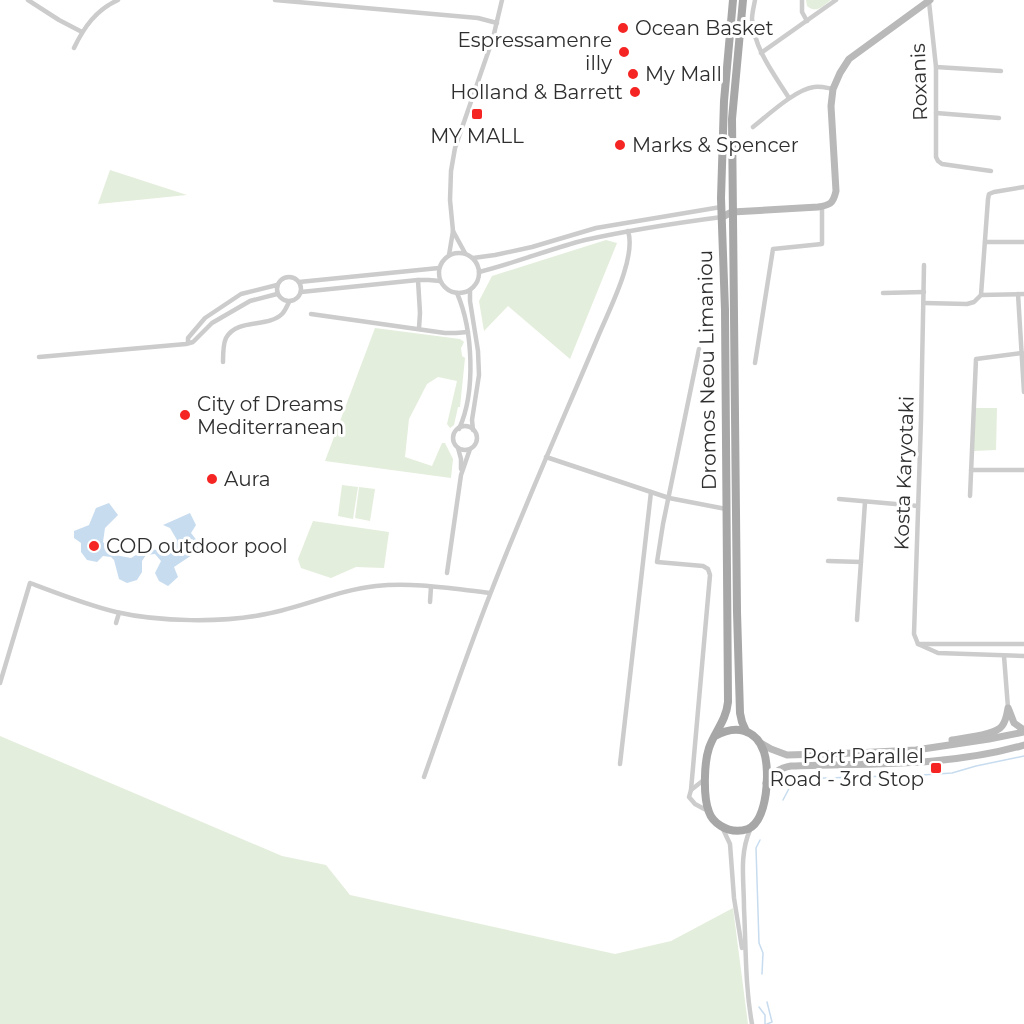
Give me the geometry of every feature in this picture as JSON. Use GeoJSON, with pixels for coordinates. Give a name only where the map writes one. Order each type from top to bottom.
{"type":"FeatureCollection","features":[{"type":"Feature","properties":{"kind":"main road","name":"Dromos Neou Limaniou"},"geometry":{"type":"LineString","coordinates":[[716,736],[727,712],[728,702],[725,310],[721,207],[724,101],[733,0]]}},
{"type":"Feature","properties":{"kind":"main road","name":"Dromos Neou Limaniou"},"geometry":{"type":"LineString","coordinates":[[743,0],[732,118],[732,212],[737,612],[740,713],[746,731]]}},
{"type":"Feature","properties":{"kind":"main road"},"geometry":{"type":"LineString","coordinates":[[722,217],[732,212],[822,206],[834,200],[836,191],[831,106],[833,89],[840,73],[849,59],[930,1]]}},
{"type":"Feature","properties":{"kind":"main road"},"geometry":{"type":"LineString","coordinates":[[721,207],[732,212]]}},
{"type":"Feature","properties":{"kind":"main road"},"geometry":{"type":"LineString","coordinates":[[1008,708],[1014,723],[1024,731]]}},
{"type":"Feature","properties":{"kind":"main road"},"geometry":{"type":"LineString","coordinates":[[916,750],[991,733],[1001,728],[1008,708]]}},
{"type":"Feature","properties":{"kind":"main road"},"geometry":{"type":"LineString","coordinates":[[759,742],[764,751],[766,783],[761,814],[751,827],[737,831],[722,827],[708,811],[705,778],[708,750],[716,736],[724,731],[733,729],[746,731],[759,742],[787,755],[916,750],[989,739],[1024,731]]}},
{"type":"Feature","properties":{"kind":"main road"},"geometry":{"type":"LineString","coordinates":[[766,783],[774,773],[786,767],[926,761],[996,752],[1024,745]]}},
{"type":"Feature","properties":{"kind":"street"},"geometry":{"type":"LineString","coordinates":[[28,0],[82,32]]}},
{"type":"Feature","properties":{"kind":"street"},"geometry":{"type":"LineString","coordinates":[[74,48],[93,17],[118,0]]}},
{"type":"Feature","properties":{"kind":"street"},"geometry":{"type":"LineString","coordinates":[[275,0],[348,3],[477,18],[496,23]]}},
{"type":"Feature","properties":{"kind":"street"},"geometry":{"type":"LineString","coordinates":[[449,255],[453,231],[450,200],[451,171],[455,148],[493,38],[502,0]]}},
{"type":"Feature","properties":{"kind":"street"},"geometry":{"type":"LineString","coordinates":[[755,0],[752,18],[755,37],[761,53],[789,98]]}},
{"type":"Feature","properties":{"kind":"street"},"geometry":{"type":"LineString","coordinates":[[802,0],[802,12],[807,21]]}},
{"type":"Feature","properties":{"kind":"street"},"geometry":{"type":"LineString","coordinates":[[761,53],[836,0]]}},
{"type":"Feature","properties":{"kind":"street","name":"Roxanis"},"geometry":{"type":"LineString","coordinates":[[930,1],[936,67],[936,157],[942,164],[991,171]]}},
{"type":"Feature","properties":{"kind":"street"},"geometry":{"type":"LineString","coordinates":[[936,67],[1001,71]]}},
{"type":"Feature","properties":{"kind":"street"},"geometry":{"type":"LineString","coordinates":[[753,127],[789,98],[811,87],[820,86],[833,89]]}},
{"type":"Feature","properties":{"kind":"street"},"geometry":{"type":"LineString","coordinates":[[936,113],[999,118]]}},
{"type":"Feature","properties":{"kind":"street"},"geometry":{"type":"LineString","coordinates":[[924,303],[967,304],[974,302],[981,295],[989,194],[1024,186]]}},
{"type":"Feature","properties":{"kind":"street"},"geometry":{"type":"LineString","coordinates":[[755,363],[773,249],[822,244],[822,206]]}},
{"type":"Feature","properties":{"kind":"street"},"geometry":{"type":"LineString","coordinates":[[472,258],[531,248],[596,228],[721,207]]}},
{"type":"Feature","properties":{"kind":"street"},"geometry":{"type":"LineString","coordinates":[[479,272],[583,241],[627,231],[722,217]]}},
{"type":"Feature","properties":{"kind":"street"},"geometry":{"type":"LineString","coordinates":[[453,231],[465,253],[478,264],[479,272],[476,284],[470,290],[457,293],[445,288],[440,281],[439,268],[442,261],[449,255],[457,252],[465,253]]}},
{"type":"Feature","properties":{"kind":"street"},"geometry":{"type":"LineString","coordinates":[[424,777],[490,593],[626,267],[629,251],[627,231]]}},
{"type":"Feature","properties":{"kind":"street"},"geometry":{"type":"LineString","coordinates":[[985,242],[1024,242]]}},
{"type":"Feature","properties":{"kind":"street","name":"Kosta Karyotaki"},"geometry":{"type":"LineString","coordinates":[[918,644],[914,634],[924,265]]}},
{"type":"Feature","properties":{"kind":"street"},"geometry":{"type":"LineString","coordinates":[[299,282],[439,268]]}},
{"type":"Feature","properties":{"kind":"street"},"geometry":{"type":"LineString","coordinates":[[188,342],[188,338],[205,318],[241,294],[277,285],[282,278],[288,277],[299,282],[301,292]]}},
{"type":"Feature","properties":{"kind":"street"},"geometry":{"type":"LineString","coordinates":[[277,285],[278,294],[282,300],[289,302],[295,300],[301,292],[429,279],[440,281]]}},
{"type":"Feature","properties":{"kind":"street"},"geometry":{"type":"LineString","coordinates":[[418,280],[419,328]]}},
{"type":"Feature","properties":{"kind":"street"},"geometry":{"type":"LineString","coordinates":[[470,290],[479,375],[472,420],[473,430]]}},
{"type":"Feature","properties":{"kind":"street"},"geometry":{"type":"LineString","coordinates":[[883,293],[924,292]]}},
{"type":"Feature","properties":{"kind":"street"},"geometry":{"type":"LineString","coordinates":[[447,573],[461,475],[461,459],[454,439],[464,418],[469,381],[468,332],[457,293]]}},
{"type":"Feature","properties":{"kind":"street"},"geometry":{"type":"LineString","coordinates":[[39,357],[186,344],[193,342],[212,323],[250,301],[278,294]]}},
{"type":"Feature","properties":{"kind":"street"},"geometry":{"type":"LineString","coordinates":[[981,295],[1021,294],[1024,392]]}},
{"type":"Feature","properties":{"kind":"street"},"geometry":{"type":"LineString","coordinates":[[223,362],[225,340],[233,329],[274,319],[283,313],[289,302]]}},
{"type":"Feature","properties":{"kind":"street"},"geometry":{"type":"LineString","coordinates":[[311,314],[445,333],[468,332]]}},
{"type":"Feature","properties":{"kind":"street"},"geometry":{"type":"LineString","coordinates":[[699,349],[657,562],[703,566],[708,569],[710,575],[689,797],[695,804],[708,811]]}},
{"type":"Feature","properties":{"kind":"street"},"geometry":{"type":"LineString","coordinates":[[970,496],[976,359],[1022,353]]}},
{"type":"Feature","properties":{"kind":"street"},"geometry":{"type":"LineString","coordinates":[[458,448],[470,449],[475,446],[477,440],[477,434],[473,430],[465,427],[459,429]]}},
{"type":"Feature","properties":{"kind":"street"},"geometry":{"type":"LineString","coordinates":[[461,475],[470,449]]}},
{"type":"Feature","properties":{"kind":"street"},"geometry":{"type":"LineString","coordinates":[[546,456],[669,498],[726,509]]}},
{"type":"Feature","properties":{"kind":"street"},"geometry":{"type":"LineString","coordinates":[[971,470],[1024,470]]}},
{"type":"Feature","properties":{"kind":"street"},"geometry":{"type":"LineString","coordinates":[[620,764],[651,492]]}},
{"type":"Feature","properties":{"kind":"street"},"geometry":{"type":"LineString","coordinates":[[839,499],[918,506]]}},
{"type":"Feature","properties":{"kind":"street"},"geometry":{"type":"LineString","coordinates":[[857,620],[865,502]]}},
{"type":"Feature","properties":{"kind":"street"},"geometry":{"type":"LineString","coordinates":[[828,561],[861,562]]}},
{"type":"Feature","properties":{"kind":"street"},"geometry":{"type":"LineString","coordinates":[[0,683],[30,583],[76,601],[118,613],[172,620],[218,620],[272,613],[368,587],[403,585],[490,593]]}},
{"type":"Feature","properties":{"kind":"street"},"geometry":{"type":"LineString","coordinates":[[430,602],[431,587]]}},
{"type":"Feature","properties":{"kind":"street"},"geometry":{"type":"LineString","coordinates":[[116,623],[118,613]]}},
{"type":"Feature","properties":{"kind":"street"},"geometry":{"type":"LineString","coordinates":[[918,644],[1024,644]]}},
{"type":"Feature","properties":{"kind":"street"},"geometry":{"type":"LineString","coordinates":[[918,644],[938,652],[1024,656]]}},
{"type":"Feature","properties":{"kind":"street"},"geometry":{"type":"LineString","coordinates":[[1004,656],[1008,708]]}},
{"type":"Feature","properties":{"kind":"street"},"geometry":{"type":"LineString","coordinates":[[691,790],[705,778]]}},
{"type":"Feature","properties":{"kind":"street"},"geometry":{"type":"LineString","coordinates":[[722,827],[730,844],[734,898],[745,963]]}},
{"type":"Feature","properties":{"kind":"street"},"geometry":{"type":"LineString","coordinates":[[751,827],[742,858],[746,985],[752,1024]]}},
{"type":"Feature","properties":{"kind":"green space"},"geometry":{"type":"Polygon","coordinates":[[[806,0],[831,0],[813,9],[807,6],[806,0]]]}},
{"type":"Feature","properties":{"kind":"green space"},"geometry":{"type":"Polygon","coordinates":[[[110,170],[187,195],[98,204],[110,170]]]}},
{"type":"Feature","properties":{"kind":"green space"},"geometry":{"type":"Polygon","coordinates":[[[606,240],[617,243],[570,359],[508,306],[484,331],[479,301],[492,276],[606,240]]]}},
{"type":"Feature","properties":{"kind":"green space"},"geometry":{"type":"Polygon","coordinates":[[[375,328],[460,339],[464,342],[461,348],[462,356],[465,358],[460,407],[458,407],[454,425],[450,428],[447,424],[457,381],[438,377],[427,384],[409,419],[405,457],[432,466],[442,443],[445,443],[453,459],[451,478],[325,461],[375,328]]]}},
{"type":"Feature","properties":{"kind":"green space"},"geometry":{"type":"Polygon","coordinates":[[[974,408],[997,408],[996,450],[973,451],[974,408]]]}},
{"type":"Feature","properties":{"kind":"green space"},"geometry":{"type":"Polygon","coordinates":[[[342,485],[358,487],[353,519],[338,516],[342,485]]]}},
{"type":"Feature","properties":{"kind":"green space"},"geometry":{"type":"Polygon","coordinates":[[[359,487],[375,489],[370,521],[355,518],[359,487]]]}},
{"type":"Feature","properties":{"kind":"green space"},"geometry":{"type":"Polygon","coordinates":[[[313,521],[389,532],[384,568],[356,567],[331,578],[301,568],[298,559],[313,521]]]}},
{"type":"Feature","properties":{"kind":"green space"},"geometry":{"type":"Polygon","coordinates":[[[0,736],[282,856],[326,865],[350,895],[615,954],[671,941],[733,908],[748,1024],[0,1024],[0,736]]]}},
{"type":"Feature","properties":{"kind":"water","name":"COD outdoor pool"},"geometry":{"type":"Polygon","coordinates":[[[109,503],[118,515],[105,528],[103,542],[115,555],[131,558],[147,550],[166,553],[174,549],[177,540],[170,528],[163,525],[190,513],[196,525],[191,533],[198,542],[198,551],[174,567],[178,577],[168,586],[159,581],[155,573],[161,561],[155,554],[146,555],[142,561],[142,572],[137,580],[127,583],[119,579],[111,557],[103,556],[97,562],[87,560],[81,552],[81,543],[74,538],[74,531],[89,525],[96,508],[109,503]]]}},
{"type":"Feature","properties":{"kind":"waterway"},"geometry":{"type":"LineString","coordinates":[[783,800],[794,779],[952,773],[1024,756]]}},
{"type":"Feature","properties":{"kind":"waterway"},"geometry":{"type":"LineString","coordinates":[[760,840],[756,848],[759,943],[763,953],[762,974]]}},
{"type":"Feature","properties":{"kind":"waterway"},"geometry":{"type":"LineString","coordinates":[[767,1002],[772,1022],[767,1024]]}},
{"type":"Feature","properties":{"kind":"waterway"},"geometry":{"type":"LineString","coordinates":[[759,1007],[765,1015],[765,1024]]}},
{"type":"Feature","properties":{"kind":"place","name":"Ocean Basket"},"geometry":{"type":"Point","coordinates":[623,28]}},
{"type":"Feature","properties":{"kind":"place","name":"Espressamenre illy"},"geometry":{"type":"Point","coordinates":[624,52]}},
{"type":"Feature","properties":{"kind":"place","name":"My Mall"},"geometry":{"type":"Point","coordinates":[633,74]}},
{"type":"Feature","properties":{"kind":"place","name":"Holland & Barrett"},"geometry":{"type":"Point","coordinates":[635,92]}},
{"type":"Feature","properties":{"kind":"place","name":"MY MALL"},"geometry":{"type":"Point","coordinates":[477,114]}},
{"type":"Feature","properties":{"kind":"place","name":"Marks & Spencer"},"geometry":{"type":"Point","coordinates":[620,145]}},
{"type":"Feature","properties":{"kind":"place","name":"City of Dreams Mediterranean"},"geometry":{"type":"Point","coordinates":[185,415]}},
{"type":"Feature","properties":{"kind":"place","name":"Aura"},"geometry":{"type":"Point","coordinates":[212,479]}},
{"type":"Feature","properties":{"kind":"place","name":"COD outdoor pool"},"geometry":{"type":"Point","coordinates":[94,546]}},
{"type":"Feature","properties":{"kind":"place","name":"Port Parallel Road - 3rd Stop"},"geometry":{"type":"Point","coordinates":[936,768]}}]}
